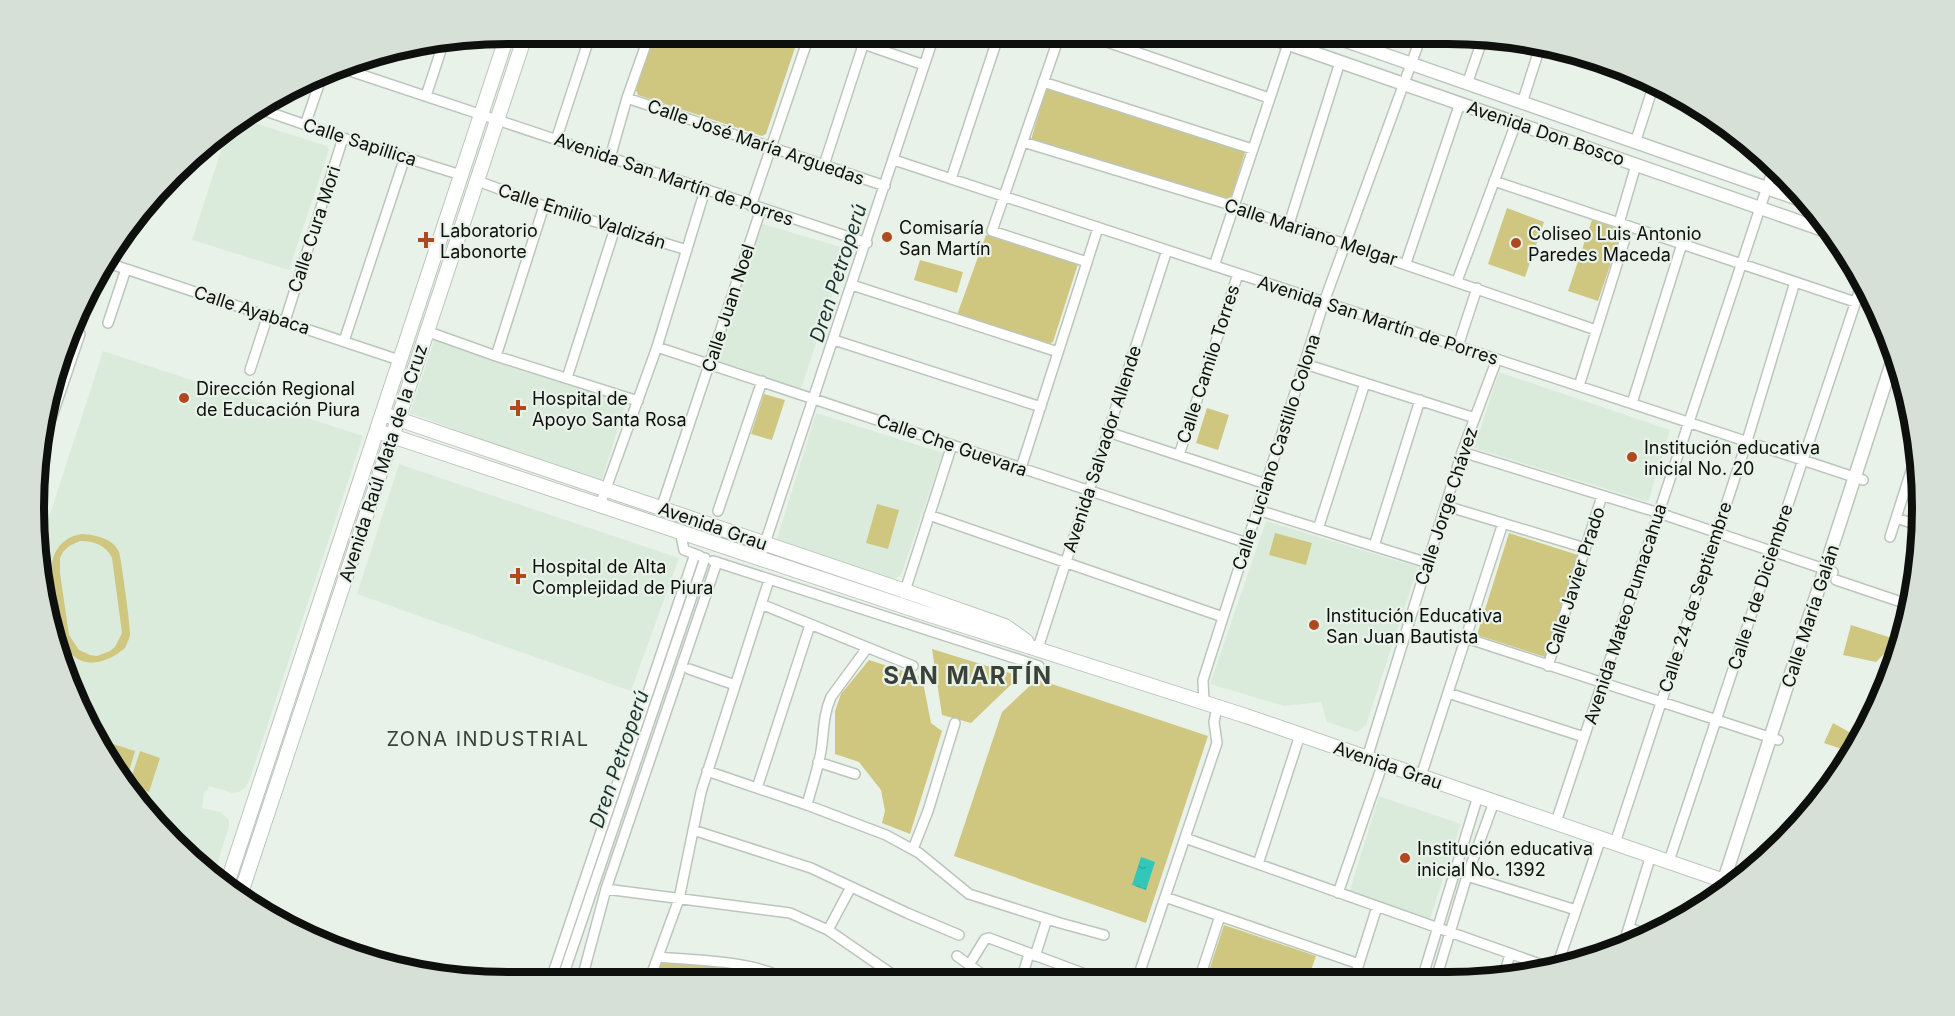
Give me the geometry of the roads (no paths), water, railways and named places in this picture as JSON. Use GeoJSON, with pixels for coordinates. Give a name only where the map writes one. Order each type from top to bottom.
{"type":"FeatureCollection","features":[{"type":"Feature","properties":{"kind":"main road","name":"Avenida Raúl Mata de la Cruz"},"geometry":{"type":"LineString","coordinates":[[229,880],[504,44]]}},
{"type":"Feature","properties":{"kind":"main road","name":"Avenida Raúl Mata de la Cruz"},"geometry":{"type":"LineString","coordinates":[[242,889],[522,44]]}},
{"type":"Feature","properties":{"kind":"main road","name":"Avenida Grau"},"geometry":{"type":"LineString","coordinates":[[382,413],[1005,626],[1038,648]]}},
{"type":"Feature","properties":{"kind":"main road","name":"Avenida Grau"},"geometry":{"type":"LineString","coordinates":[[377,431],[1300,735],[1725,881]]}},
{"type":"Feature","properties":{"kind":"street"},"geometry":{"type":"LineString","coordinates":[[556,140],[587,44]]}},
{"type":"Feature","properties":{"kind":"street"},"geometry":{"type":"LineString","coordinates":[[610,158],[627,98],[646,44]]}},
{"type":"Feature","properties":{"kind":"street","name":"Calle Juan Noel"},"geometry":{"type":"LineString","coordinates":[[661,508],[710,364],[772,146],[806,44]]}},
{"type":"Feature","properties":{"kind":"street"},"geometry":{"type":"LineString","coordinates":[[824,165],[863,44],[924,65]]}},
{"type":"Feature","properties":{"kind":"street"},"geometry":{"type":"LineString","coordinates":[[760,558],[867,243],[931,44]]}},
{"type":"Feature","properties":{"kind":"street"},"geometry":{"type":"LineString","coordinates":[[951,179],[995,44]]}},
{"type":"Feature","properties":{"kind":"street"},"geometry":{"type":"LineString","coordinates":[[1056,44],[992,231],[1087,262]]}},
{"type":"Feature","properties":{"kind":"street"},"geometry":{"type":"LineString","coordinates":[[1113,44],[1269,98]]}},
{"type":"Feature","properties":{"kind":"street"},"geometry":{"type":"LineString","coordinates":[[1214,266],[1288,44]]}},
{"type":"Feature","properties":{"kind":"street","name":"Avenida Don Bosco"},"geometry":{"type":"LineString","coordinates":[[1288,44],[1818,228]]}},
{"type":"Feature","properties":{"kind":"street","name":"Avenida Don Bosco"},"geometry":{"type":"LineString","coordinates":[[1354,44],[1791,197]]}},
{"type":"Feature","properties":{"kind":"street","name":"Calle Luciano Castillo Colona"},"geometry":{"type":"LineString","coordinates":[[1140,972],[1216,743],[1214,722],[1203,680],[1324,302],[1419,44]]}},
{"type":"Feature","properties":{"kind":"street"},"geometry":{"type":"LineString","coordinates":[[1467,84],[1481,44]]}},
{"type":"Feature","properties":{"kind":"street"},"geometry":{"type":"LineString","coordinates":[[426,96],[443,48]]}},
{"type":"Feature","properties":{"kind":"street"},"geometry":{"type":"LineString","coordinates":[[1522,103],[1538,52]]}},
{"type":"Feature","properties":{"kind":"street"},"geometry":{"type":"LineString","coordinates":[[1289,224],[1340,62]]}},
{"type":"Feature","properties":{"kind":"street","name":"Avenida San Martín de Porres"},"geometry":{"type":"LineString","coordinates":[[351,71],[867,243]]}},
{"type":"Feature","properties":{"kind":"street"},"geometry":{"type":"LineString","coordinates":[[1043,82],[1252,149]]}},
{"type":"Feature","properties":{"kind":"street"},"geometry":{"type":"LineString","coordinates":[[305,125],[319,84]]}},
{"type":"Feature","properties":{"kind":"street"},"geometry":{"type":"LineString","coordinates":[[1635,142],[1652,91]]}},
{"type":"Feature","properties":{"kind":"street","name":"Calle José María Arguedas"},"geometry":{"type":"LineString","coordinates":[[627,98],[885,186]]}},
{"type":"Feature","properties":{"kind":"street"},"geometry":{"type":"LineString","coordinates":[[1406,263],[1460,104]]}},
{"type":"Feature","properties":{"kind":"street","name":"Calle Sapillica"},"geometry":{"type":"LineString","coordinates":[[267,111],[461,175]]}},
{"type":"Feature","properties":{"kind":"street"},"geometry":{"type":"LineString","coordinates":[[1457,281],[1516,123]]}},
{"type":"Feature","properties":{"kind":"street","name":"Calle Cura Mori"},"geometry":{"type":"LineString","coordinates":[[285,321],[343,138]]}},
{"type":"Feature","properties":{"kind":"street","name":"Calle Mariano Melgar"},"geometry":{"type":"LineString","coordinates":[[1023,142],[1289,224],[1596,330]]}},
{"type":"Feature","properties":{"kind":"street"},"geometry":{"type":"LineString","coordinates":[[344,341],[405,158]]}},
{"type":"Feature","properties":{"kind":"street","name":"Avenida San Martín de Porres"},"geometry":{"type":"LineString","coordinates":[[894,160],[1859,479]]}},
{"type":"Feature","properties":{"kind":"street"},"geometry":{"type":"LineString","coordinates":[[1618,223],[1636,165]]}},
{"type":"Feature","properties":{"kind":"street","name":"Avenida Mateo Pumacahua"},"geometry":{"type":"LineString","coordinates":[[1556,822],[1770,176]]}},
{"type":"Feature","properties":{"kind":"street"},"geometry":{"type":"LineString","coordinates":[[1494,181],[1855,302]]}},
{"type":"Feature","properties":{"kind":"street","name":"Calle Emilio Valdizán"},"geometry":{"type":"LineString","coordinates":[[478,182],[544,206],[687,250]]}},
{"type":"Feature","properties":{"kind":"street"},"geometry":{"type":"LineString","coordinates":[[600,505],[657,347],[705,190]]}},
{"type":"Feature","properties":{"kind":"street"},"geometry":{"type":"LineString","coordinates":[[496,356],[544,206]]}},
{"type":"Feature","properties":{"kind":"street"},"geometry":{"type":"LineString","coordinates":[[1579,386],[1629,226]]}},
{"type":"Feature","properties":{"kind":"street"},"geometry":{"type":"LineString","coordinates":[[567,378],[615,228]]}},
{"type":"Feature","properties":{"kind":"street"},"geometry":{"type":"LineString","coordinates":[[1021,468],[1098,228]]}},
{"type":"Feature","properties":{"kind":"street"},"geometry":{"type":"LineString","coordinates":[[1632,403],[1682,244]]}},
{"type":"Feature","properties":{"kind":"street","name":"Avenida Salvador Allende"},"geometry":{"type":"LineString","coordinates":[[1038,648],[1167,250]]}},
{"type":"Feature","properties":{"kind":"street","name":"Calle Ayabaca"},"geometry":{"type":"LineString","coordinates":[[113,264],[399,360]]}},
{"type":"Feature","properties":{"kind":"street"},"geometry":{"type":"LineString","coordinates":[[108,323],[126,268]]}},
{"type":"Feature","properties":{"kind":"street","name":"Calle Camilo Torres"},"geometry":{"type":"LineString","coordinates":[[1179,455],[1238,274]]}},
{"type":"Feature","properties":{"kind":"street","name":"Calle 24 de Septiembre"},"geometry":{"type":"LineString","coordinates":[[1615,843],[1746,441],[1795,282]]}},
{"type":"Feature","properties":{"kind":"street"},"geometry":{"type":"LineString","coordinates":[[852,285],[1058,352]]}},
{"type":"Feature","properties":{"kind":"street"},"geometry":{"type":"LineString","coordinates":[[1458,346],[1477,288]]}},
{"type":"Feature","properties":{"kind":"street","name":"Calle 1 de Diciembre"},"geometry":{"type":"LineString","coordinates":[[1668,861],[1858,293]]}},
{"type":"Feature","properties":{"kind":"street"},"geometry":{"type":"LineString","coordinates":[[250,370],[268,315]]}},
{"type":"Feature","properties":{"kind":"street"},"geometry":{"type":"LineString","coordinates":[[426,331],[638,401]]}},
{"type":"Feature","properties":{"kind":"street"},"geometry":{"type":"LineString","coordinates":[[52,415],[80,334]]}},
{"type":"Feature","properties":{"kind":"street"},"geometry":{"type":"LineString","coordinates":[[834,340],[1041,407]]}},
{"type":"Feature","properties":{"kind":"street","name":"Calle Che Guevara"},"geometry":{"type":"LineString","coordinates":[[657,347],[1247,543]]}},
{"type":"Feature","properties":{"kind":"street","name":"Calle Jorge Chávez"},"geometry":{"type":"LineString","coordinates":[[1367,758],[1462,452],[1497,359]]}},
{"type":"Feature","properties":{"kind":"street"},"geometry":{"type":"LineString","coordinates":[[1305,364],[1475,418]]}},
{"type":"Feature","properties":{"kind":"street","name":"Calle María Galán"},"geometry":{"type":"LineString","coordinates":[[1734,874],[1774,739],[1831,574],[1891,371]]}},
{"type":"Feature","properties":{"kind":"street"},"geometry":{"type":"LineString","coordinates":[[718,511],[762,381]]}},
{"type":"Feature","properties":{"kind":"street","name":"Calle María Galán"},"geometry":{"type":"LineString","coordinates":[[1859,479],[1894,381]]}},
{"type":"Feature","properties":{"kind":"street"},"geometry":{"type":"LineString","coordinates":[[1318,529],[1365,383]]}},
{"type":"Feature","properties":{"kind":"street"},"geometry":{"type":"LineString","coordinates":[[1374,546],[1420,400]]}},
{"type":"Feature","properties":{"kind":"street"},"geometry":{"type":"LineString","coordinates":[[1108,432],[1266,484]]}},
{"type":"Feature","properties":{"kind":"street"},"geometry":{"type":"LineString","coordinates":[[900,605],[952,445]]}},
{"type":"Feature","properties":{"kind":"street"},"geometry":{"type":"LineString","coordinates":[[1462,452],[1659,513],[1772,551],[1902,602]]}},
{"type":"Feature","properties":{"kind":"street"},"geometry":{"type":"LineString","coordinates":[[1890,537],[1910,472]]}},
{"type":"Feature","properties":{"kind":"street","name":"Calle Javier Prado"},"geometry":{"type":"LineString","coordinates":[[1548,666],[1602,496]]}},
{"type":"Feature","properties":{"kind":"street"},"geometry":{"type":"LineString","coordinates":[[1446,506],[1585,549]]}},
{"type":"Feature","properties":{"kind":"street"},"geometry":{"type":"LineString","coordinates":[[1258,510],[1428,563]]}},
{"type":"Feature","properties":{"kind":"street"},"geometry":{"type":"LineString","coordinates":[[929,515],[1223,617]]}},
{"type":"Feature","properties":{"kind":"street"},"geometry":{"type":"LineString","coordinates":[[1896,518],[1912,523]]}},
{"type":"Feature","properties":{"kind":"street"},"geometry":{"type":"LineString","coordinates":[[1421,776],[1503,524]]}},
{"type":"Feature","properties":{"kind":"street"},"geometry":{"type":"LineString","coordinates":[[680,531],[684,550],[705,558],[1039,666]]}},
{"type":"Feature","properties":{"kind":"street"},"geometry":{"type":"LineString","coordinates":[[553,972],[695,554]]}},
{"type":"Feature","properties":{"kind":"street"},"geometry":{"type":"LineString","coordinates":[[565,972],[705,558]]}},
{"type":"Feature","properties":{"kind":"street"},"geometry":{"type":"LineString","coordinates":[[586,972],[606,889],[717,562]]}},
{"type":"Feature","properties":{"kind":"street"},"geometry":{"type":"LineString","coordinates":[[653,972],[679,899],[707,771],[769,580]]}},
{"type":"Feature","properties":{"kind":"street"},"geometry":{"type":"LineString","coordinates":[[761,604],[913,666]]}},
{"type":"Feature","properties":{"kind":"street"},"geometry":{"type":"LineString","coordinates":[[757,788],[810,625]]}},
{"type":"Feature","properties":{"kind":"street"},"geometry":{"type":"LineString","coordinates":[[1466,639],[1774,739]]}},
{"type":"Feature","properties":{"kind":"street"},"geometry":{"type":"LineString","coordinates":[[807,804],[822,746],[828,705],[836,690],[867,648]]}},
{"type":"Feature","properties":{"kind":"street"},"geometry":{"type":"LineString","coordinates":[[689,669],[735,685]]}},
{"type":"Feature","properties":{"kind":"street"},"geometry":{"type":"LineString","coordinates":[[1448,693],[1584,737]]}},
{"type":"Feature","properties":{"kind":"street"},"geometry":{"type":"LineString","coordinates":[[913,849],[928,811],[955,723]]}},
{"type":"Feature","properties":{"kind":"street"},"geometry":{"type":"LineString","coordinates":[[1258,864],[1300,735]]}},
{"type":"Feature","properties":{"kind":"street"},"geometry":{"type":"LineString","coordinates":[[818,762],[855,774]]}},
{"type":"Feature","properties":{"kind":"street"},"geometry":{"type":"LineString","coordinates":[[1338,893],[1383,763]]}},
{"type":"Feature","properties":{"kind":"street"},"geometry":{"type":"LineString","coordinates":[[707,771],[807,804],[886,835],[913,849],[969,894],[1104,935]]}},
{"type":"Feature","properties":{"kind":"street"},"geometry":{"type":"LineString","coordinates":[[1424,972],[1478,796]]}},
{"type":"Feature","properties":{"kind":"street"},"geometry":{"type":"LineString","coordinates":[[1438,972],[1467,876],[1494,802]]}},
{"type":"Feature","properties":{"kind":"street"},"geometry":{"type":"LineString","coordinates":[[693,830],[811,868],[959,935]]}},
{"type":"Feature","properties":{"kind":"street"},"geometry":{"type":"LineString","coordinates":[[1185,838],[1539,964]]}},
{"type":"Feature","properties":{"kind":"street"},"geometry":{"type":"LineString","coordinates":[[1559,959],[1601,838]]}},
{"type":"Feature","properties":{"kind":"street"},"geometry":{"type":"LineString","coordinates":[[1627,936],[1651,855]]}},
{"type":"Feature","properties":{"kind":"street"},"geometry":{"type":"LineString","coordinates":[[1467,876],[1576,910]]}},
{"type":"Feature","properties":{"kind":"street"},"geometry":{"type":"LineString","coordinates":[[828,930],[851,887]]}},
{"type":"Feature","properties":{"kind":"street"},"geometry":{"type":"LineString","coordinates":[[606,889],[783,911],[828,930],[889,972]]}},
{"type":"Feature","properties":{"kind":"street"},"geometry":{"type":"LineString","coordinates":[[1165,897],[1359,964]]}},
{"type":"Feature","properties":{"kind":"street"},"geometry":{"type":"LineString","coordinates":[[1356,972],[1377,907]]}},
{"type":"Feature","properties":{"kind":"street"},"geometry":{"type":"LineString","coordinates":[[1202,972],[1220,916]]}},
{"type":"Feature","properties":{"kind":"street"},"geometry":{"type":"LineString","coordinates":[[1025,972],[1047,919]]}},
{"type":"Feature","properties":{"kind":"street"},"geometry":{"type":"LineString","coordinates":[[1629,928],[1638,931]]}},
{"type":"Feature","properties":{"kind":"street"},"geometry":{"type":"LineString","coordinates":[[969,965],[986,939],[989,938],[1079,972]]}},
{"type":"Feature","properties":{"kind":"street"},"geometry":{"type":"LineString","coordinates":[[1506,969],[1510,954]]}},
{"type":"Feature","properties":{"kind":"street"},"geometry":{"type":"LineString","coordinates":[[957,956],[978,972]]}},
{"type":"Feature","properties":{"kind":"street"},"geometry":{"type":"LineString","coordinates":[[659,957],[775,972]]}},
{"type":"Feature","properties":{"kind":"water"},"geometry":{"type":"Polygon","coordinates":[[[1141,857],[1155,862],[1146,890],[1132,885],[1141,857]]]}},
{"type":"Feature","properties":{"kind":"place","name":"Comisaría San Martín"},"geometry":{"type":"Point","coordinates":[887,237]}},
{"type":"Feature","properties":{"kind":"place","name":"Laboratorio Labonorte"},"geometry":{"type":"Point","coordinates":[426,240]}},
{"type":"Feature","properties":{"kind":"place","name":"Coliseo Luis Antonio Paredes Maceda"},"geometry":{"type":"Point","coordinates":[1516,243]}},
{"type":"Feature","properties":{"kind":"place","name":"Dirección Regional de Educación Piura"},"geometry":{"type":"Point","coordinates":[184,398]}},
{"type":"Feature","properties":{"kind":"place","name":"Hospital de Apoyo Santa Rosa"},"geometry":{"type":"Point","coordinates":[518,408]}},
{"type":"Feature","properties":{"kind":"place","name":"Institución educativa inicial No. 20"},"geometry":{"type":"Point","coordinates":[1632,457]}},
{"type":"Feature","properties":{"kind":"place","name":"Hospital de Alta Complejidad de Piura"},"geometry":{"type":"Point","coordinates":[518,576]}},
{"type":"Feature","properties":{"kind":"place","name":"Institución Educativa San Juan Bautista"},"geometry":{"type":"Point","coordinates":[1314,625]}},
{"type":"Feature","properties":{"kind":"place","name":"Institución educativa inicial No. 1392"},"geometry":{"type":"Point","coordinates":[1405,858]}},
{"type":"Feature","properties":{"kind":"district","name":"SAN MARTÍN"},"geometry":{"type":"Point","coordinates":[968,675]}},
{"type":"Feature","properties":{"kind":"district","name":"ZONA INDUSTRIAL"},"geometry":{"type":"Point","coordinates":[488,739]}},
{"type":"Feature","properties":{"kind":"water label","name":"Dren Petroperú"},"geometry":{"type":"Point","coordinates":[838,273]}},
{"type":"Feature","properties":{"kind":"water label","name":"Dren Petroperú"},"geometry":{"type":"Point","coordinates":[619,759]}}]}
